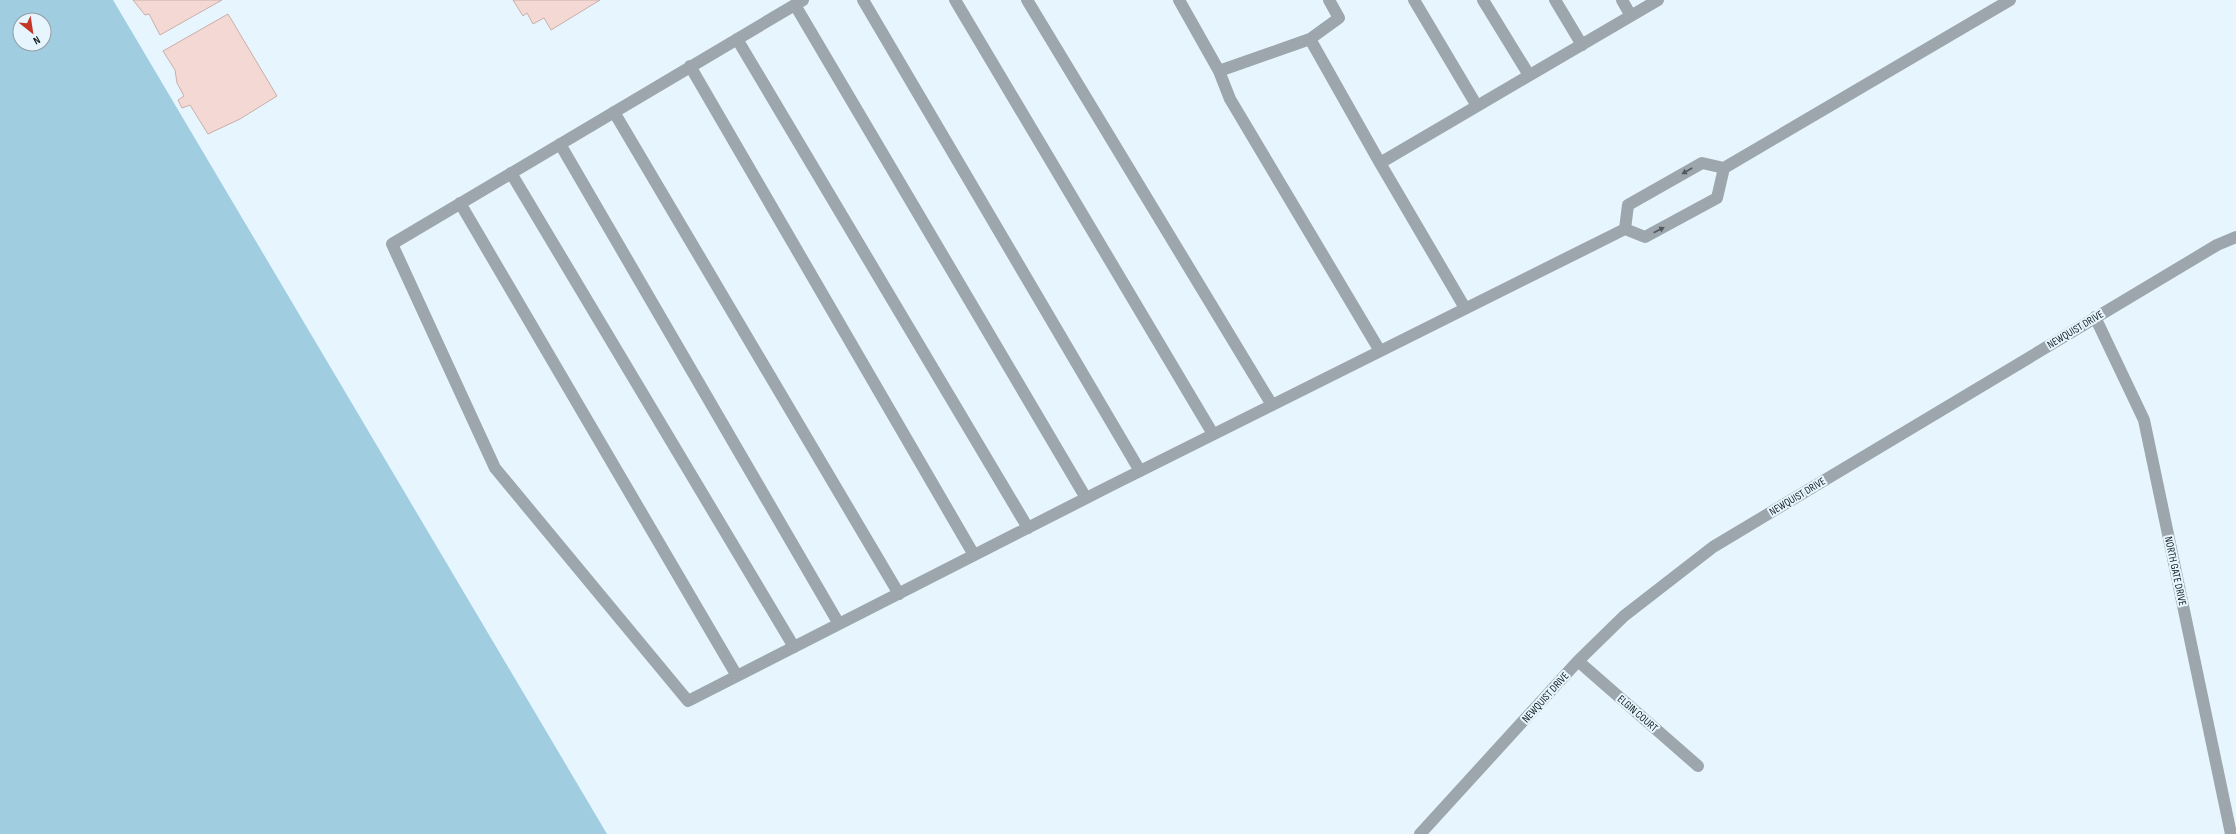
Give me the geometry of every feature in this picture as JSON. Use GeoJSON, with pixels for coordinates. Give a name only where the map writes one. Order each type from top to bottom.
{"type":"FeatureCollection","features":[{"type":"Feature","properties":{"kind":"street"},"geometry":{"type":"LineString","coordinates":[[863,0],[1140,471]]}},
{"type":"Feature","properties":{"kind":"street"},"geometry":{"type":"LineString","coordinates":[[955,0],[1213,434]]}},
{"type":"Feature","properties":{"kind":"street"},"geometry":{"type":"LineString","coordinates":[[1027,0],[1272,405]]}},
{"type":"Feature","properties":{"kind":"street"},"geometry":{"type":"LineString","coordinates":[[1178,0],[1219,71],[1230,99],[1380,351]]}},
{"type":"Feature","properties":{"kind":"street"},"geometry":{"type":"LineString","coordinates":[[1219,71],[1310,38],[1339,18],[1329,0]]}},
{"type":"Feature","properties":{"kind":"street"},"geometry":{"type":"LineString","coordinates":[[1414,0],[1477,106]]}},
{"type":"Feature","properties":{"kind":"street"},"geometry":{"type":"LineString","coordinates":[[1483,0],[1529,75]]}},
{"type":"Feature","properties":{"kind":"street"},"geometry":{"type":"LineString","coordinates":[[1555,0],[1582,45]]}},
{"type":"Feature","properties":{"kind":"street"},"geometry":{"type":"LineString","coordinates":[[1622,0],[1631,16]]}},
{"type":"Feature","properties":{"kind":"street"},"geometry":{"type":"LineString","coordinates":[[1380,163],[1658,0]]}},
{"type":"Feature","properties":{"kind":"street"},"geometry":{"type":"LineString","coordinates":[[1625,229],[1628,204],[1702,163],[1724,168],[2010,0]]}},
{"type":"Feature","properties":{"kind":"street"},"geometry":{"type":"LineString","coordinates":[[1086,498],[799,2],[392,244],[495,468],[688,701],[1213,434],[1625,229],[1645,237],[1717,198],[1724,168]]}},
{"type":"Feature","properties":{"kind":"street"},"geometry":{"type":"LineString","coordinates":[[1310,38],[1380,163],[1465,308]]}},
{"type":"Feature","properties":{"kind":"street"},"geometry":{"type":"LineString","coordinates":[[737,39],[1028,528]]}},
{"type":"Feature","properties":{"kind":"street"},"geometry":{"type":"LineString","coordinates":[[690,66],[974,556]]}},
{"type":"Feature","properties":{"kind":"street"},"geometry":{"type":"LineString","coordinates":[[614,112],[899,594]]}},
{"type":"Feature","properties":{"kind":"street"},"geometry":{"type":"LineString","coordinates":[[560,144],[839,624]]}},
{"type":"Feature","properties":{"kind":"street"},"geometry":{"type":"LineString","coordinates":[[511,173],[794,647]]}},
{"type":"Feature","properties":{"kind":"street"},"geometry":{"type":"LineString","coordinates":[[460,203],[737,676]]}},
{"type":"Feature","properties":{"kind":"street","name":"NEWQUIST DRIVE"},"geometry":{"type":"LineString","coordinates":[[1420,834],[1578,660],[1624,616],[1713,547],[2216,245],[2236,236]]}},
{"type":"Feature","properties":{"kind":"street","name":"NORTH GATE DRIVE"},"geometry":{"type":"LineString","coordinates":[[2095,317],[2144,420],[2231,834]]}},
{"type":"Feature","properties":{"kind":"street","name":"ELGIN COURT"},"geometry":{"type":"LineString","coordinates":[[1578,660],[1698,766]]}},
{"type":"Feature","properties":{"kind":"shaded area"},"geometry":{"type":"Polygon","coordinates":[[[0,0],[113,0],[607,834],[0,834],[0,0]]]}},
{"type":"Feature","properties":{"kind":"building"},"geometry":{"type":"Polygon","coordinates":[[[133,0],[222,0],[160,35],[149,14],[145,15],[133,0]]]}},
{"type":"Feature","properties":{"kind":"building"},"geometry":{"type":"Polygon","coordinates":[[[513,0],[600,0],[551,30],[544,18],[533,24],[527,13],[523,16],[513,0]]]}},
{"type":"Feature","properties":{"kind":"building"},"geometry":{"type":"Polygon","coordinates":[[[228,14],[277,96],[240,119],[208,134],[190,105],[182,108],[178,100],[184,96],[177,83],[175,70],[163,51],[228,14]]]}}]}
